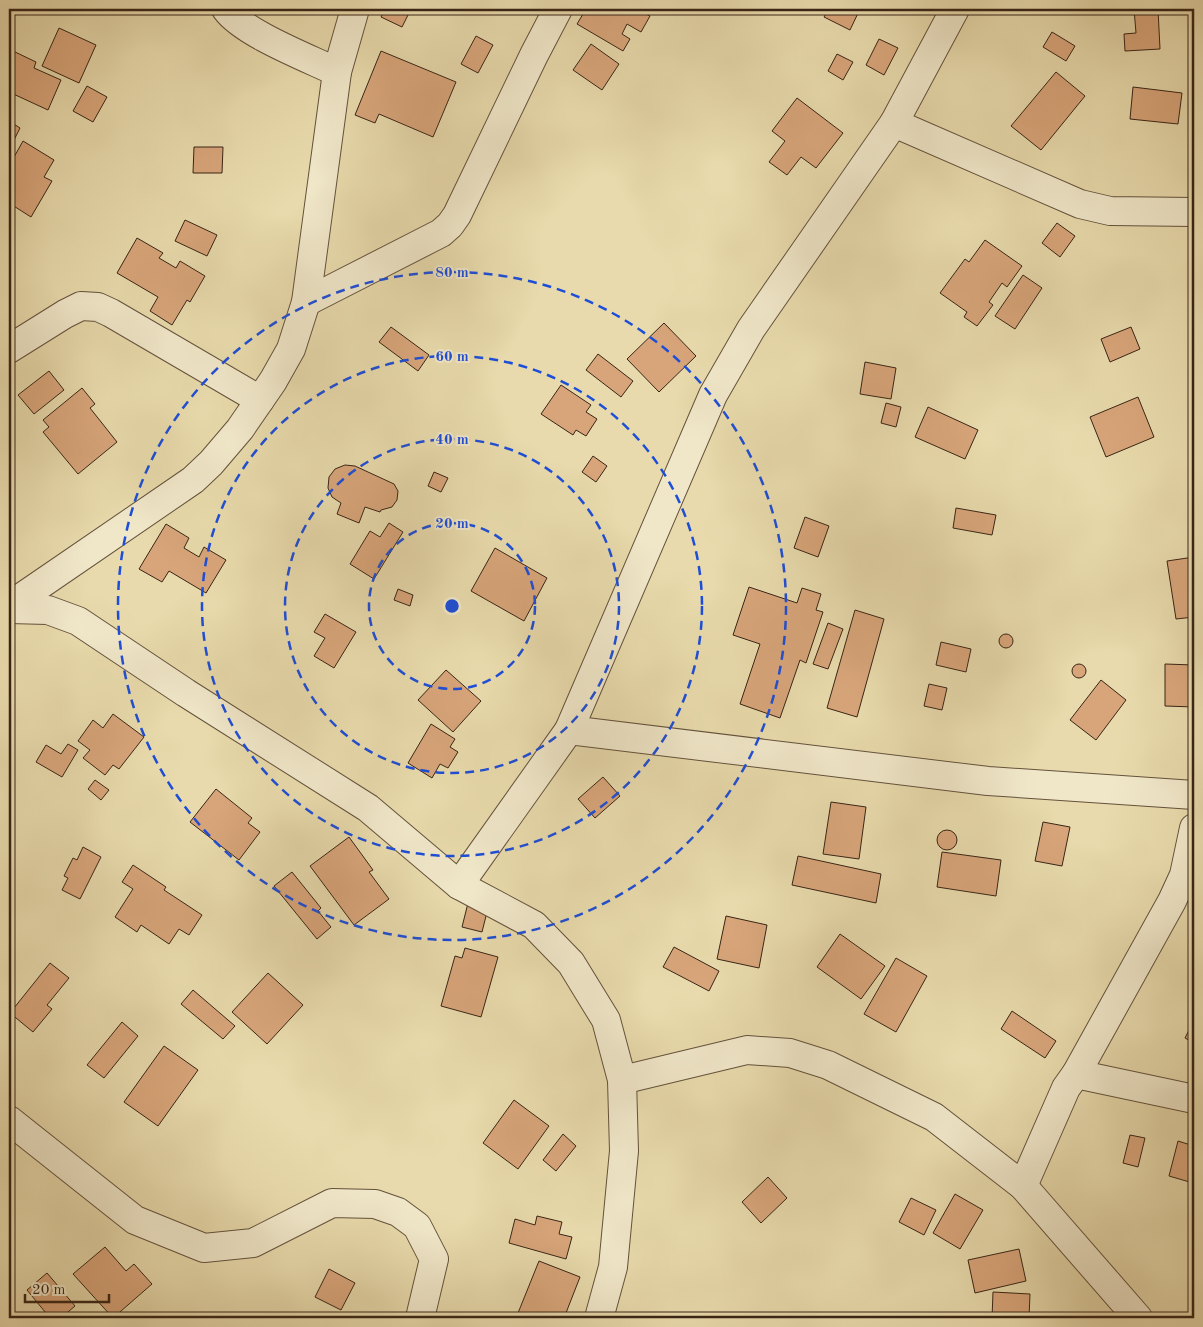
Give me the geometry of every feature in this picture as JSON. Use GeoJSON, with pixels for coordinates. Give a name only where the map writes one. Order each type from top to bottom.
{"type":"FeatureCollection","features":[{"type":"Feature","properties":{"kind":"street"},"geometry":{"type":"LineString","coordinates":[[226,9],[229,14],[250,30],[336,72]]}},
{"type":"Feature","properties":{"kind":"street"},"geometry":{"type":"LineString","coordinates":[[9,608],[193,480],[211,463],[240,429],[273,381],[291,349],[306,302],[336,72],[356,9]]}},
{"type":"Feature","properties":{"kind":"street"},"geometry":{"type":"LineString","coordinates":[[306,302],[441,233],[450,225],[457,215],[558,9]]}},
{"type":"Feature","properties":{"kind":"street"},"geometry":{"type":"LineString","coordinates":[[459,885],[568,730],[710,404],[730,364],[751,329],[894,123],[955,9]]}},
{"type":"Feature","properties":{"kind":"street"},"geometry":{"type":"LineString","coordinates":[[894,123],[1080,204],[1110,211],[1194,212]]}},
{"type":"Feature","properties":{"kind":"street"},"geometry":{"type":"LineString","coordinates":[[9,349],[81,306],[98,307],[260,400]]}},
{"type":"Feature","properties":{"kind":"street"},"geometry":{"type":"LineString","coordinates":[[9,608],[48,610],[78,622],[368,808],[459,885],[534,924],[572,963],[606,1020],[622,1080],[624,1151],[613,1267],[599,1318]]}},
{"type":"Feature","properties":{"kind":"street"},"geometry":{"type":"LineString","coordinates":[[568,730],[988,781],[1194,796]]}},
{"type":"Feature","properties":{"kind":"street"},"geometry":{"type":"LineString","coordinates":[[1023,1186],[1066,1088],[1076,1074],[1172,901],[1184,874],[1194,828]]}},
{"type":"Feature","properties":{"kind":"street"},"geometry":{"type":"LineString","coordinates":[[622,1080],[748,1050],[790,1053],[828,1065],[934,1117],[1023,1186],[1138,1318]]}},
{"type":"Feature","properties":{"kind":"street"},"geometry":{"type":"LineString","coordinates":[[1076,1074],[1194,1099]]}},
{"type":"Feature","properties":{"kind":"street"},"geometry":{"type":"LineString","coordinates":[[9,1120],[134,1220],[204,1248],[253,1243],[332,1203],[375,1204],[398,1212],[417,1226],[434,1260],[420,1318]]}},
{"type":"Feature","properties":{"kind":"building"},"geometry":{"type":"Polygon","coordinates":[[[385,9],[411,9],[402,27],[381,17],[385,9]]]}},
{"type":"Feature","properties":{"kind":"building"},"geometry":{"type":"Polygon","coordinates":[[[586,9],[636,9],[650,16],[641,32],[627,24],[622,34],[630,39],[623,51],[577,24],[586,9]]]}},
{"type":"Feature","properties":{"kind":"building"},"geometry":{"type":"Polygon","coordinates":[[[829,9],[860,9],[850,30],[824,17],[829,9]]]}},
{"type":"Feature","properties":{"kind":"building"},"geometry":{"type":"Polygon","coordinates":[[[1134,9],[1158,9],[1160,49],[1125,51],[1124,34],[1136,33],[1134,9]]]}},
{"type":"Feature","properties":{"kind":"building"},"geometry":{"type":"Polygon","coordinates":[[[59,28],[96,45],[79,83],[42,66],[59,28]]]}},
{"type":"Feature","properties":{"kind":"building"},"geometry":{"type":"Polygon","coordinates":[[[1052,32],[1075,46],[1066,61],[1043,47],[1052,32]]]}},
{"type":"Feature","properties":{"kind":"building"},"geometry":{"type":"Polygon","coordinates":[[[476,36],[493,45],[478,73],[461,64],[476,36]]]}},
{"type":"Feature","properties":{"kind":"building"},"geometry":{"type":"Polygon","coordinates":[[[879,39],[898,48],[884,75],[866,65],[879,39]]]}},
{"type":"Feature","properties":{"kind":"building"},"geometry":{"type":"Polygon","coordinates":[[[591,44],[619,64],[602,90],[573,70],[591,44]]]}},
{"type":"Feature","properties":{"kind":"building"},"geometry":{"type":"Polygon","coordinates":[[[13,51],[36,62],[34,68],[61,80],[48,110],[9,92],[9,59],[13,51]]]}},
{"type":"Feature","properties":{"kind":"building"},"geometry":{"type":"Polygon","coordinates":[[[381,51],[456,82],[433,137],[379,114],[375,123],[355,115],[381,51]]]}},
{"type":"Feature","properties":{"kind":"building"},"geometry":{"type":"Polygon","coordinates":[[[837,54],[853,62],[843,80],[828,71],[837,54]]]}},
{"type":"Feature","properties":{"kind":"building"},"geometry":{"type":"Polygon","coordinates":[[[1056,72],[1085,96],[1041,150],[1011,126],[1056,72]]]}},
{"type":"Feature","properties":{"kind":"building"},"geometry":{"type":"Polygon","coordinates":[[[87,86],[107,97],[93,122],[73,111],[87,86]]]}},
{"type":"Feature","properties":{"kind":"building"},"geometry":{"type":"Polygon","coordinates":[[[1133,87],[1182,93],[1178,124],[1130,119],[1133,87]]]}},
{"type":"Feature","properties":{"kind":"building"},"geometry":{"type":"Polygon","coordinates":[[[797,98],[843,133],[816,168],[801,157],[787,175],[769,162],[785,141],[772,131],[797,98]]]}},
{"type":"Feature","properties":{"kind":"building"},"geometry":{"type":"Polygon","coordinates":[[[9,121],[20,128],[12,144],[9,143],[9,121]]]}},
{"type":"Feature","properties":{"kind":"building"},"geometry":{"type":"Polygon","coordinates":[[[23,141],[54,160],[44,177],[52,181],[31,217],[9,203],[9,166],[23,141]]]}},
{"type":"Feature","properties":{"kind":"building"},"geometry":{"type":"Polygon","coordinates":[[[194,147],[223,147],[222,173],[193,173],[194,147]]]}},
{"type":"Feature","properties":{"kind":"building"},"geometry":{"type":"Polygon","coordinates":[[[185,220],[217,235],[207,256],[175,241],[185,220]]]}},
{"type":"Feature","properties":{"kind":"building"},"geometry":{"type":"Polygon","coordinates":[[[1057,223],[1075,236],[1060,257],[1042,243],[1057,223]]]}},
{"type":"Feature","properties":{"kind":"building"},"geometry":{"type":"Polygon","coordinates":[[[137,238],[163,253],[159,258],[176,268],[180,261],[205,276],[190,302],[187,300],[172,325],[150,311],[158,297],[117,273],[137,238]]]}},
{"type":"Feature","properties":{"kind":"building"},"geometry":{"type":"Polygon","coordinates":[[[985,240],[1022,266],[1007,287],[1002,283],[989,302],[993,305],[977,326],[964,317],[967,312],[940,293],[965,259],[969,262],[985,240]]]}},
{"type":"Feature","properties":{"kind":"building"},"geometry":{"type":"Polygon","coordinates":[[[1023,275],[1042,288],[1015,329],[995,316],[1023,275]]]}},
{"type":"Feature","properties":{"kind":"building"},"geometry":{"type":"Polygon","coordinates":[[[664,323],[696,356],[659,392],[627,359],[664,323]]]}},
{"type":"Feature","properties":{"kind":"building"},"geometry":{"type":"Polygon","coordinates":[[[391,327],[429,355],[418,371],[379,342],[391,327]]]}},
{"type":"Feature","properties":{"kind":"building"},"geometry":{"type":"Polygon","coordinates":[[[1131,327],[1140,349],[1110,362],[1101,339],[1131,327]]]}},
{"type":"Feature","properties":{"kind":"building"},"geometry":{"type":"Polygon","coordinates":[[[598,354],[633,381],[621,397],[586,370],[598,354]]]}},
{"type":"Feature","properties":{"kind":"building"},"geometry":{"type":"Polygon","coordinates":[[[865,362],[896,368],[891,399],[860,394],[865,362]]]}},
{"type":"Feature","properties":{"kind":"building"},"geometry":{"type":"Polygon","coordinates":[[[49,371],[64,390],[34,414],[18,395],[49,371]]]}},
{"type":"Feature","properties":{"kind":"building"},"geometry":{"type":"Polygon","coordinates":[[[561,385],[591,405],[586,412],[597,419],[586,436],[576,430],[573,435],[541,414],[561,385]]]}},
{"type":"Feature","properties":{"kind":"building"},"geometry":{"type":"Polygon","coordinates":[[[82,388],[95,404],[90,408],[117,442],[78,474],[43,432],[49,427],[43,420],[82,388]]]}},
{"type":"Feature","properties":{"kind":"building"},"geometry":{"type":"Polygon","coordinates":[[[1138,397],[1154,437],[1106,457],[1090,417],[1138,397]]]}},
{"type":"Feature","properties":{"kind":"building"},"geometry":{"type":"Polygon","coordinates":[[[886,403],[901,407],[896,427],[881,423],[886,403]]]}},
{"type":"Feature","properties":{"kind":"building"},"geometry":{"type":"Polygon","coordinates":[[[928,407],[978,430],[965,459],[915,437],[928,407]]]}},
{"type":"Feature","properties":{"kind":"building"},"geometry":{"type":"Polygon","coordinates":[[[593,456],[607,466],[596,482],[582,472],[593,456]]]}},
{"type":"Feature","properties":{"kind":"building"},"geometry":{"type":"Polygon","coordinates":[[[345,465],[355,466],[394,484],[398,491],[397,500],[392,507],[380,512],[365,507],[359,523],[337,514],[341,503],[332,497],[328,488],[329,477],[335,469],[345,465]]]}},
{"type":"Feature","properties":{"kind":"building"},"geometry":{"type":"Polygon","coordinates":[[[434,472],[448,478],[441,492],[428,486],[434,472]]]}},
{"type":"Feature","properties":{"kind":"building"},"geometry":{"type":"Polygon","coordinates":[[[956,508],[996,515],[992,535],[953,528],[956,508]]]}},
{"type":"Feature","properties":{"kind":"building"},"geometry":{"type":"Polygon","coordinates":[[[805,517],[829,526],[818,557],[794,548],[805,517]]]}},
{"type":"Feature","properties":{"kind":"building"},"geometry":{"type":"Polygon","coordinates":[[[389,523],[403,532],[374,579],[350,564],[370,531],[380,537],[389,523]]]}},
{"type":"Feature","properties":{"kind":"building"},"geometry":{"type":"Polygon","coordinates":[[[166,524],[189,538],[184,548],[199,557],[204,547],[226,560],[206,593],[169,571],[162,582],[139,569],[166,524]]]}},
{"type":"Feature","properties":{"kind":"building"},"geometry":{"type":"Polygon","coordinates":[[[495,548],[547,578],[524,621],[471,591],[495,548]]]}},
{"type":"Feature","properties":{"kind":"building"},"geometry":{"type":"Polygon","coordinates":[[[1194,557],[1194,617],[1176,619],[1167,561],[1194,557]]]}},
{"type":"Feature","properties":{"kind":"building"},"geometry":{"type":"Polygon","coordinates":[[[749,587],[797,603],[802,588],[821,594],[816,610],[823,612],[806,663],[800,660],[780,718],[740,704],[760,644],[733,635],[749,587]]]}},
{"type":"Feature","properties":{"kind":"building"},"geometry":{"type":"Polygon","coordinates":[[[398,589],[413,595],[410,606],[394,600],[398,589]]]}},
{"type":"Feature","properties":{"kind":"building"},"geometry":{"type":"Polygon","coordinates":[[[855,610],[884,619],[857,717],[827,708],[855,610]]]}},
{"type":"Feature","properties":{"kind":"building"},"geometry":{"type":"Polygon","coordinates":[[[325,614],[356,632],[334,668],[314,656],[325,638],[314,632],[325,614]]]}},
{"type":"Feature","properties":{"kind":"building"},"geometry":{"type":"Polygon","coordinates":[[[828,623],[843,629],[828,669],[813,664],[828,623]]]}},
{"type":"Feature","properties":{"kind":"building"},"geometry":{"type":"Polygon","coordinates":[[[1006,634],[1011,636],[1013,641],[1011,646],[1006,648],[1001,646],[999,641],[1001,636],[1006,634]]]}},
{"type":"Feature","properties":{"kind":"building"},"geometry":{"type":"Polygon","coordinates":[[[941,642],[971,649],[966,672],[936,665],[941,642]]]}},
{"type":"Feature","properties":{"kind":"building"},"geometry":{"type":"Polygon","coordinates":[[[1079,664],[1084,666],[1086,671],[1084,676],[1079,678],[1074,676],[1072,671],[1074,666],[1079,664]]]}},
{"type":"Feature","properties":{"kind":"building"},"geometry":{"type":"Polygon","coordinates":[[[1165,664],[1194,665],[1194,707],[1165,706],[1165,664]]]}},
{"type":"Feature","properties":{"kind":"building"},"geometry":{"type":"Polygon","coordinates":[[[446,670],[481,701],[453,732],[418,700],[446,670]]]}},
{"type":"Feature","properties":{"kind":"building"},"geometry":{"type":"Polygon","coordinates":[[[1101,680],[1126,700],[1096,740],[1070,720],[1101,680]]]}},
{"type":"Feature","properties":{"kind":"building"},"geometry":{"type":"Polygon","coordinates":[[[929,684],[947,688],[942,710],[924,706],[929,684]]]}},
{"type":"Feature","properties":{"kind":"building"},"geometry":{"type":"Polygon","coordinates":[[[113,714],[144,737],[119,769],[113,765],[105,775],[83,758],[90,750],[78,741],[93,720],[103,728],[113,714]]]}},
{"type":"Feature","properties":{"kind":"building"},"geometry":{"type":"Polygon","coordinates":[[[431,724],[455,739],[450,747],[458,752],[448,768],[440,764],[432,778],[408,763],[431,724]]]}},
{"type":"Feature","properties":{"kind":"building"},"geometry":{"type":"Polygon","coordinates":[[[68,744],[78,750],[62,777],[36,762],[46,745],[61,754],[68,744]]]}},
{"type":"Feature","properties":{"kind":"building"},"geometry":{"type":"Polygon","coordinates":[[[603,777],[620,796],[595,818],[578,799],[603,777]]]}},
{"type":"Feature","properties":{"kind":"building"},"geometry":{"type":"Polygon","coordinates":[[[95,780],[109,790],[101,800],[88,789],[95,780]]]}},
{"type":"Feature","properties":{"kind":"building"},"geometry":{"type":"Polygon","coordinates":[[[216,789],[252,818],[248,823],[260,832],[239,860],[190,822],[216,789]]]}},
{"type":"Feature","properties":{"kind":"building"},"geometry":{"type":"Polygon","coordinates":[[[831,802],[866,807],[859,859],[823,854],[831,802]]]}},
{"type":"Feature","properties":{"kind":"building"},"geometry":{"type":"Polygon","coordinates":[[[1043,822],[1070,827],[1062,866],[1035,861],[1043,822]]]}},
{"type":"Feature","properties":{"kind":"building"},"geometry":{"type":"Polygon","coordinates":[[[947,830],[954,833],[957,840],[954,847],[947,850],[940,847],[937,840],[940,833],[947,830]]]}},
{"type":"Feature","properties":{"kind":"building"},"geometry":{"type":"Polygon","coordinates":[[[349,837],[373,870],[369,872],[389,899],[354,925],[310,866],[349,837]]]}},
{"type":"Feature","properties":{"kind":"building"},"geometry":{"type":"Polygon","coordinates":[[[83,847],[101,857],[80,899],[62,890],[68,878],[64,876],[73,858],[77,860],[83,847]]]}},
{"type":"Feature","properties":{"kind":"building"},"geometry":{"type":"Polygon","coordinates":[[[942,852],[1001,860],[996,896],[937,887],[942,852]]]}},
{"type":"Feature","properties":{"kind":"building"},"geometry":{"type":"Polygon","coordinates":[[[798,856],[881,874],[876,903],[792,885],[798,856]]]}},
{"type":"Feature","properties":{"kind":"building"},"geometry":{"type":"Polygon","coordinates":[[[133,865],[166,887],[164,890],[202,915],[189,935],[179,929],[169,944],[141,925],[137,932],[115,917],[133,889],[122,882],[133,865]]]}},
{"type":"Feature","properties":{"kind":"building"},"geometry":{"type":"Polygon","coordinates":[[[292,872],[321,908],[318,911],[331,927],[317,939],[274,886],[292,872]]]}},
{"type":"Feature","properties":{"kind":"building"},"geometry":{"type":"Polygon","coordinates":[[[468,903],[488,908],[482,932],[462,927],[468,903]]]}},
{"type":"Feature","properties":{"kind":"building"},"geometry":{"type":"Polygon","coordinates":[[[726,916],[767,925],[759,968],[717,959],[726,916]]]}},
{"type":"Feature","properties":{"kind":"building"},"geometry":{"type":"Polygon","coordinates":[[[840,934],[885,966],[861,999],[817,967],[840,934]]]}},
{"type":"Feature","properties":{"kind":"building"},"geometry":{"type":"Polygon","coordinates":[[[674,947],[719,971],[709,991],[663,967],[674,947]]]}},
{"type":"Feature","properties":{"kind":"building"},"geometry":{"type":"Polygon","coordinates":[[[465,948],[498,957],[481,1017],[441,1006],[455,956],[462,958],[465,948]]]}},
{"type":"Feature","properties":{"kind":"building"},"geometry":{"type":"Polygon","coordinates":[[[896,958],[927,976],[896,1032],[864,1014],[896,958]]]}},
{"type":"Feature","properties":{"kind":"building"},"geometry":{"type":"Polygon","coordinates":[[[50,963],[69,978],[47,1005],[52,1009],[33,1032],[10,1013],[50,963]]]}},
{"type":"Feature","properties":{"kind":"building"},"geometry":{"type":"Polygon","coordinates":[[[268,973],[303,1005],[267,1044],[232,1012],[268,973]]]}},
{"type":"Feature","properties":{"kind":"building"},"geometry":{"type":"Polygon","coordinates":[[[193,990],[235,1026],[223,1039],[181,1004],[193,990]]]}},
{"type":"Feature","properties":{"kind":"building"},"geometry":{"type":"Polygon","coordinates":[[[1012,1011],[1056,1041],[1045,1058],[1001,1029],[1012,1011]]]}},
{"type":"Feature","properties":{"kind":"building"},"geometry":{"type":"Polygon","coordinates":[[[1194,1020],[1194,1043],[1185,1038],[1194,1020]]]}},
{"type":"Feature","properties":{"kind":"building"},"geometry":{"type":"Polygon","coordinates":[[[122,1022],[138,1036],[104,1078],[87,1065],[122,1022]]]}},
{"type":"Feature","properties":{"kind":"building"},"geometry":{"type":"Polygon","coordinates":[[[164,1046],[198,1070],[158,1126],[124,1102],[164,1046]]]}},
{"type":"Feature","properties":{"kind":"building"},"geometry":{"type":"Polygon","coordinates":[[[514,1100],[549,1126],[518,1169],[483,1143],[514,1100]]]}},
{"type":"Feature","properties":{"kind":"building"},"geometry":{"type":"Polygon","coordinates":[[[563,1134],[576,1146],[556,1171],[543,1160],[563,1134]]]}},
{"type":"Feature","properties":{"kind":"building"},"geometry":{"type":"Polygon","coordinates":[[[1130,1135],[1145,1138],[1138,1167],[1123,1163],[1130,1135]]]}},
{"type":"Feature","properties":{"kind":"building"},"geometry":{"type":"Polygon","coordinates":[[[1178,1141],[1194,1146],[1193,1183],[1169,1176],[1178,1141]]]}},
{"type":"Feature","properties":{"kind":"building"},"geometry":{"type":"Polygon","coordinates":[[[768,1177],[787,1198],[761,1223],[742,1202],[768,1177]]]}},
{"type":"Feature","properties":{"kind":"building"},"geometry":{"type":"Polygon","coordinates":[[[955,1194],[983,1210],[960,1249],[933,1233],[955,1194]]]}},
{"type":"Feature","properties":{"kind":"building"},"geometry":{"type":"Polygon","coordinates":[[[911,1198],[936,1210],[924,1235],[899,1222],[911,1198]]]}},
{"type":"Feature","properties":{"kind":"building"},"geometry":{"type":"Polygon","coordinates":[[[537,1216],[562,1222],[559,1234],[572,1237],[566,1259],[509,1243],[515,1219],[535,1225],[537,1216]]]}},
{"type":"Feature","properties":{"kind":"building"},"geometry":{"type":"Polygon","coordinates":[[[105,1247],[126,1271],[134,1264],[152,1284],[113,1318],[73,1274],[105,1247]]]}},
{"type":"Feature","properties":{"kind":"building"},"geometry":{"type":"Polygon","coordinates":[[[1019,1249],[1026,1281],[975,1293],[968,1260],[1019,1249]]]}},
{"type":"Feature","properties":{"kind":"building"},"geometry":{"type":"Polygon","coordinates":[[[539,1261],[580,1277],[564,1318],[530,1318],[518,1313],[539,1261]]]}},
{"type":"Feature","properties":{"kind":"building"},"geometry":{"type":"Polygon","coordinates":[[[329,1269],[355,1283],[341,1310],[315,1297],[329,1269]]]}},
{"type":"Feature","properties":{"kind":"building"},"geometry":{"type":"Polygon","coordinates":[[[47,1273],[75,1306],[61,1318],[50,1318],[27,1290],[47,1273]]]}},
{"type":"Feature","properties":{"kind":"building"},"geometry":{"type":"Polygon","coordinates":[[[993,1292],[1030,1294],[1029,1318],[992,1318],[993,1292]]]}}]}
